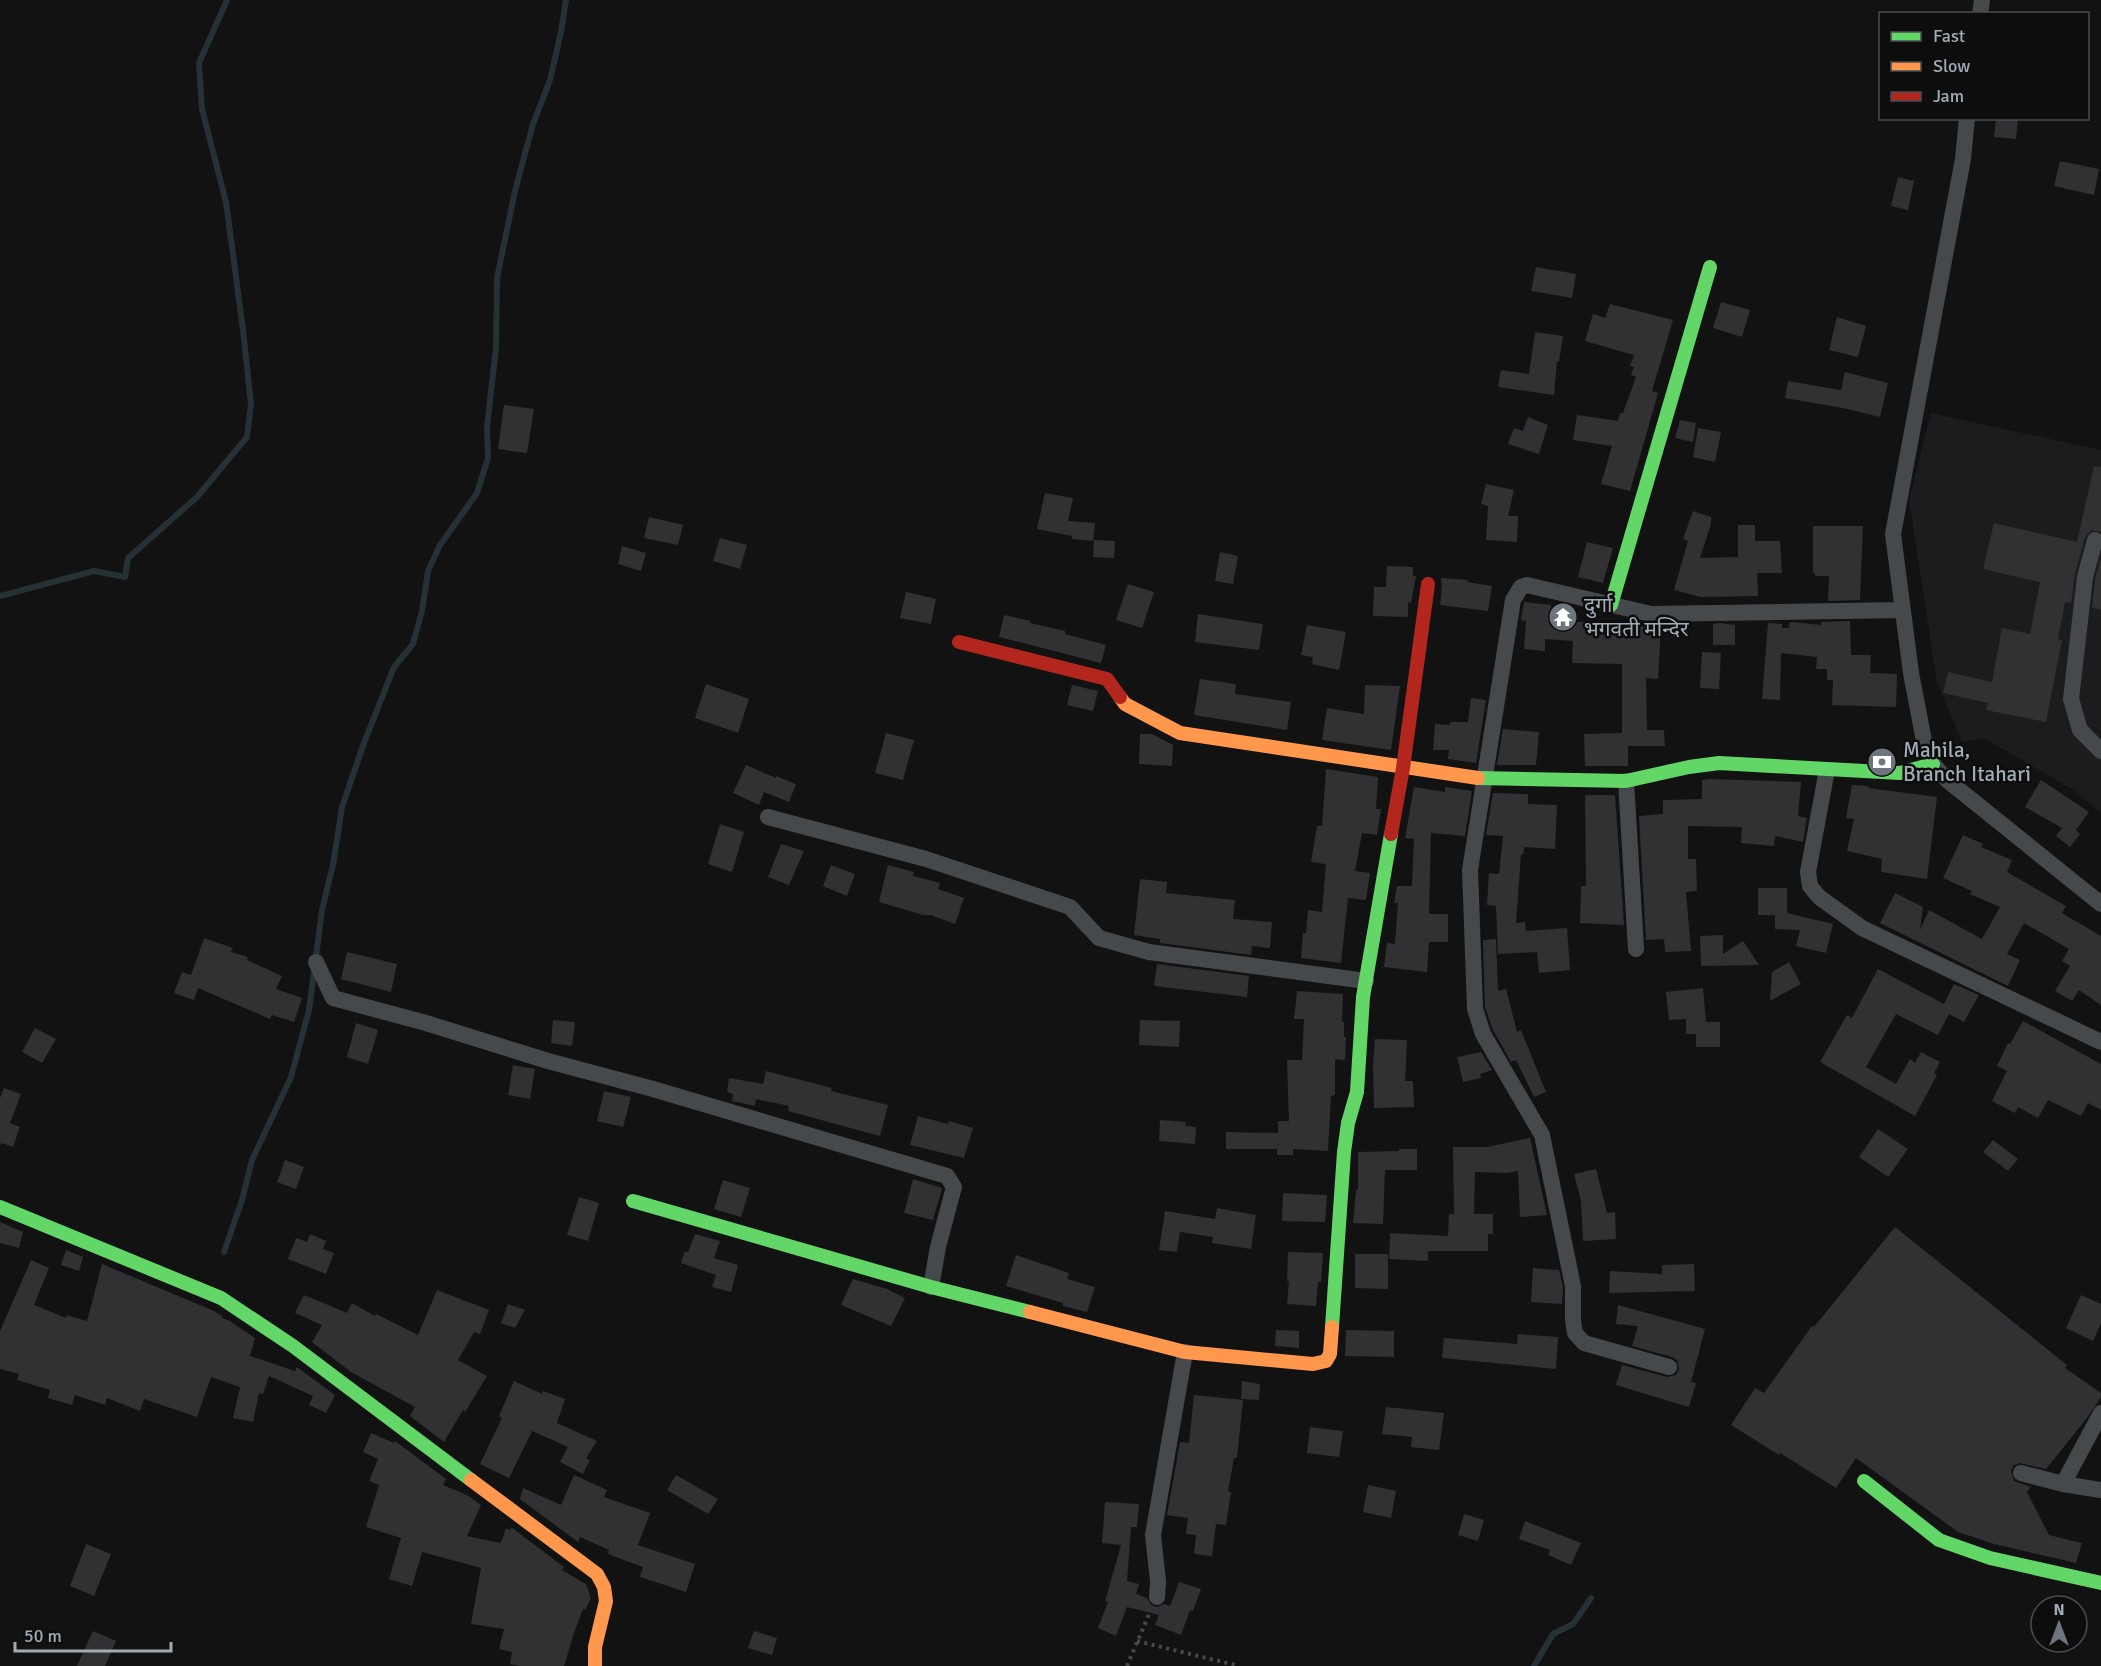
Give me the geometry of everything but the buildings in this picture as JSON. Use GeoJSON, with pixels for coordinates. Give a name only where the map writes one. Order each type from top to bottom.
{"type":"FeatureCollection","features":[{"type":"Feature","properties":{"kind":"street"},"geometry":{"type":"LineString","coordinates":[[1966,120],[1963,159],[1893,534],[1911,673],[1925,747],[1934,764],[1947,780],[2101,904]]}},
{"type":"Feature","properties":{"kind":"street"},"geometry":{"type":"LineString","coordinates":[[1611,605],[1710,267]]}},
{"type":"Feature","properties":{"kind":"street"},"geometry":{"type":"LineString","coordinates":[[2094,540],[2085,577],[2071,699],[2080,729],[2101,751]]}},
{"type":"Feature","properties":{"kind":"street"},"geometry":{"type":"LineString","coordinates":[[633,1201],[931,1287],[1185,1352],[1313,1364],[1326,1361],[1330,1354],[1344,1152],[1348,1123],[1357,1092],[1366,981],[1403,768],[1428,584]]}},
{"type":"Feature","properties":{"kind":"street"},"geometry":{"type":"LineString","coordinates":[[1669,1366],[1584,1343],[1575,1333],[1573,1286],[1542,1135],[1483,1034],[1475,1009],[1470,870],[1513,600],[1517,593],[1527,585],[1651,614],[1903,610]]}},
{"type":"Feature","properties":{"kind":"street"},"geometry":{"type":"LineString","coordinates":[[959,642],[1107,679],[1125,704],[1180,733],[1485,779],[1626,781],[1689,767],[1719,764],[1900,773],[1934,764]]}},
{"type":"Feature","properties":{"kind":"street"},"geometry":{"type":"LineString","coordinates":[[1827,770],[1808,872],[1810,886],[1819,897],[1862,928],[2101,1042]]}},
{"type":"Feature","properties":{"kind":"street"},"geometry":{"type":"LineString","coordinates":[[1626,781],[1636,949]]}},
{"type":"Feature","properties":{"kind":"street"},"geometry":{"type":"LineString","coordinates":[[768,817],[926,859],[1070,907],[1099,938],[1149,952],[1366,981]]}},
{"type":"Feature","properties":{"kind":"street"},"geometry":{"type":"LineString","coordinates":[[316,962],[333,998],[426,1023],[548,1061],[653,1089],[947,1176],[954,1187],[938,1247],[931,1287]]}},
{"type":"Feature","properties":{"kind":"street"},"geometry":{"type":"LineString","coordinates":[[0,1207],[221,1298],[293,1346],[597,1574],[604,1587],[606,1601],[596,1640],[595,1666]]}},
{"type":"Feature","properties":{"kind":"street"},"geometry":{"type":"LineString","coordinates":[[1157,1597],[1159,1592],[1153,1535],[1185,1352]]}},
{"type":"Feature","properties":{"kind":"street"},"geometry":{"type":"LineString","coordinates":[[2063,1484],[2101,1413]]}},
{"type":"Feature","properties":{"kind":"street"},"geometry":{"type":"LineString","coordinates":[[2021,1473],[2063,1484],[2101,1490]]}},
{"type":"Feature","properties":{"kind":"street"},"geometry":{"type":"LineString","coordinates":[[1864,1481],[1939,1540],[1990,1558],[2101,1584]]}},
{"type":"Feature","properties":{"kind":"path"},"geometry":{"type":"LineString","coordinates":[[1127,1666],[1157,1597]]}},
{"type":"Feature","properties":{"kind":"path"},"geometry":{"type":"LineString","coordinates":[[1137,1641],[1239,1666]]}},
{"type":"Feature","properties":{"kind":"shaded area"},"geometry":{"type":"Polygon","coordinates":[[[1931,413],[2101,450],[2101,813],[2075,791],[1984,738],[1962,742],[1937,683],[1909,500],[1931,413]]]}},
{"type":"Feature","properties":{"kind":"waterway"},"geometry":{"type":"LineString","coordinates":[[0,596],[94,571],[125,577],[128,558],[197,497],[247,437],[251,404],[243,330],[226,202],[202,109],[199,63],[227,0]]}},
{"type":"Feature","properties":{"kind":"waterway"},"geometry":{"type":"LineString","coordinates":[[224,1252],[242,1200],[252,1160],[291,1077],[309,1010],[322,910],[333,865],[342,807],[394,667],[413,644],[422,611],[428,571],[440,545],[477,493],[488,458],[487,427],[496,348],[497,278],[515,191],[533,124],[550,80],[566,0]]}},
{"type":"Feature","properties":{"kind":"waterway"},"geometry":{"type":"LineString","coordinates":[[1534,1666],[1553,1634],[1573,1624],[1591,1598]]}},
{"type":"Feature","properties":{"kind":"traffic: fast"},"geometry":{"type":"LineString","coordinates":[[1611,605],[1710,267]]}},
{"type":"Feature","properties":{"kind":"traffic: fast"},"geometry":{"type":"LineString","coordinates":[[1478,778],[1626,781],[1719,763],[1900,773],[1933,764]]}},
{"type":"Feature","properties":{"kind":"traffic: fast"},"geometry":{"type":"LineString","coordinates":[[1332,1327],[1344,1152],[1348,1123],[1357,1092],[1363,997],[1391,834]]}},
{"type":"Feature","properties":{"kind":"traffic: fast"},"geometry":{"type":"LineString","coordinates":[[633,1201],[931,1287],[1030,1312]]}},
{"type":"Feature","properties":{"kind":"traffic: fast"},"geometry":{"type":"LineString","coordinates":[[0,1207],[221,1298],[293,1346],[471,1480]]}},
{"type":"Feature","properties":{"kind":"traffic: fast"},"geometry":{"type":"LineString","coordinates":[[1864,1481],[1939,1540],[1990,1558],[2101,1583]]}},
{"type":"Feature","properties":{"kind":"traffic: slow"},"geometry":{"type":"LineString","coordinates":[[1120,697],[1125,704],[1180,733],[1478,778]]}},
{"type":"Feature","properties":{"kind":"traffic: slow"},"geometry":{"type":"LineString","coordinates":[[1030,1312],[1185,1352],[1313,1364],[1326,1361],[1330,1354],[1332,1327]]}},
{"type":"Feature","properties":{"kind":"traffic: slow"},"geometry":{"type":"LineString","coordinates":[[471,1480],[597,1574],[604,1587],[606,1601],[595,1647],[595,1666]]}},
{"type":"Feature","properties":{"kind":"traffic: jam"},"geometry":{"type":"LineString","coordinates":[[1391,834],[1403,768],[1428,584]]}},
{"type":"Feature","properties":{"kind":"traffic: jam"},"geometry":{"type":"LineString","coordinates":[[959,642],[1107,679],[1120,697]]}},
{"type":"Feature","properties":{"kind":"place","name":"दुर्गा भगवती मन्दिर"},"geometry":{"type":"Point","coordinates":[1563,617]}},
{"type":"Feature","properties":{"kind":"place","name":"Mahila, Branch Itahari"},"geometry":{"type":"Point","coordinates":[1882,762]}}]}
